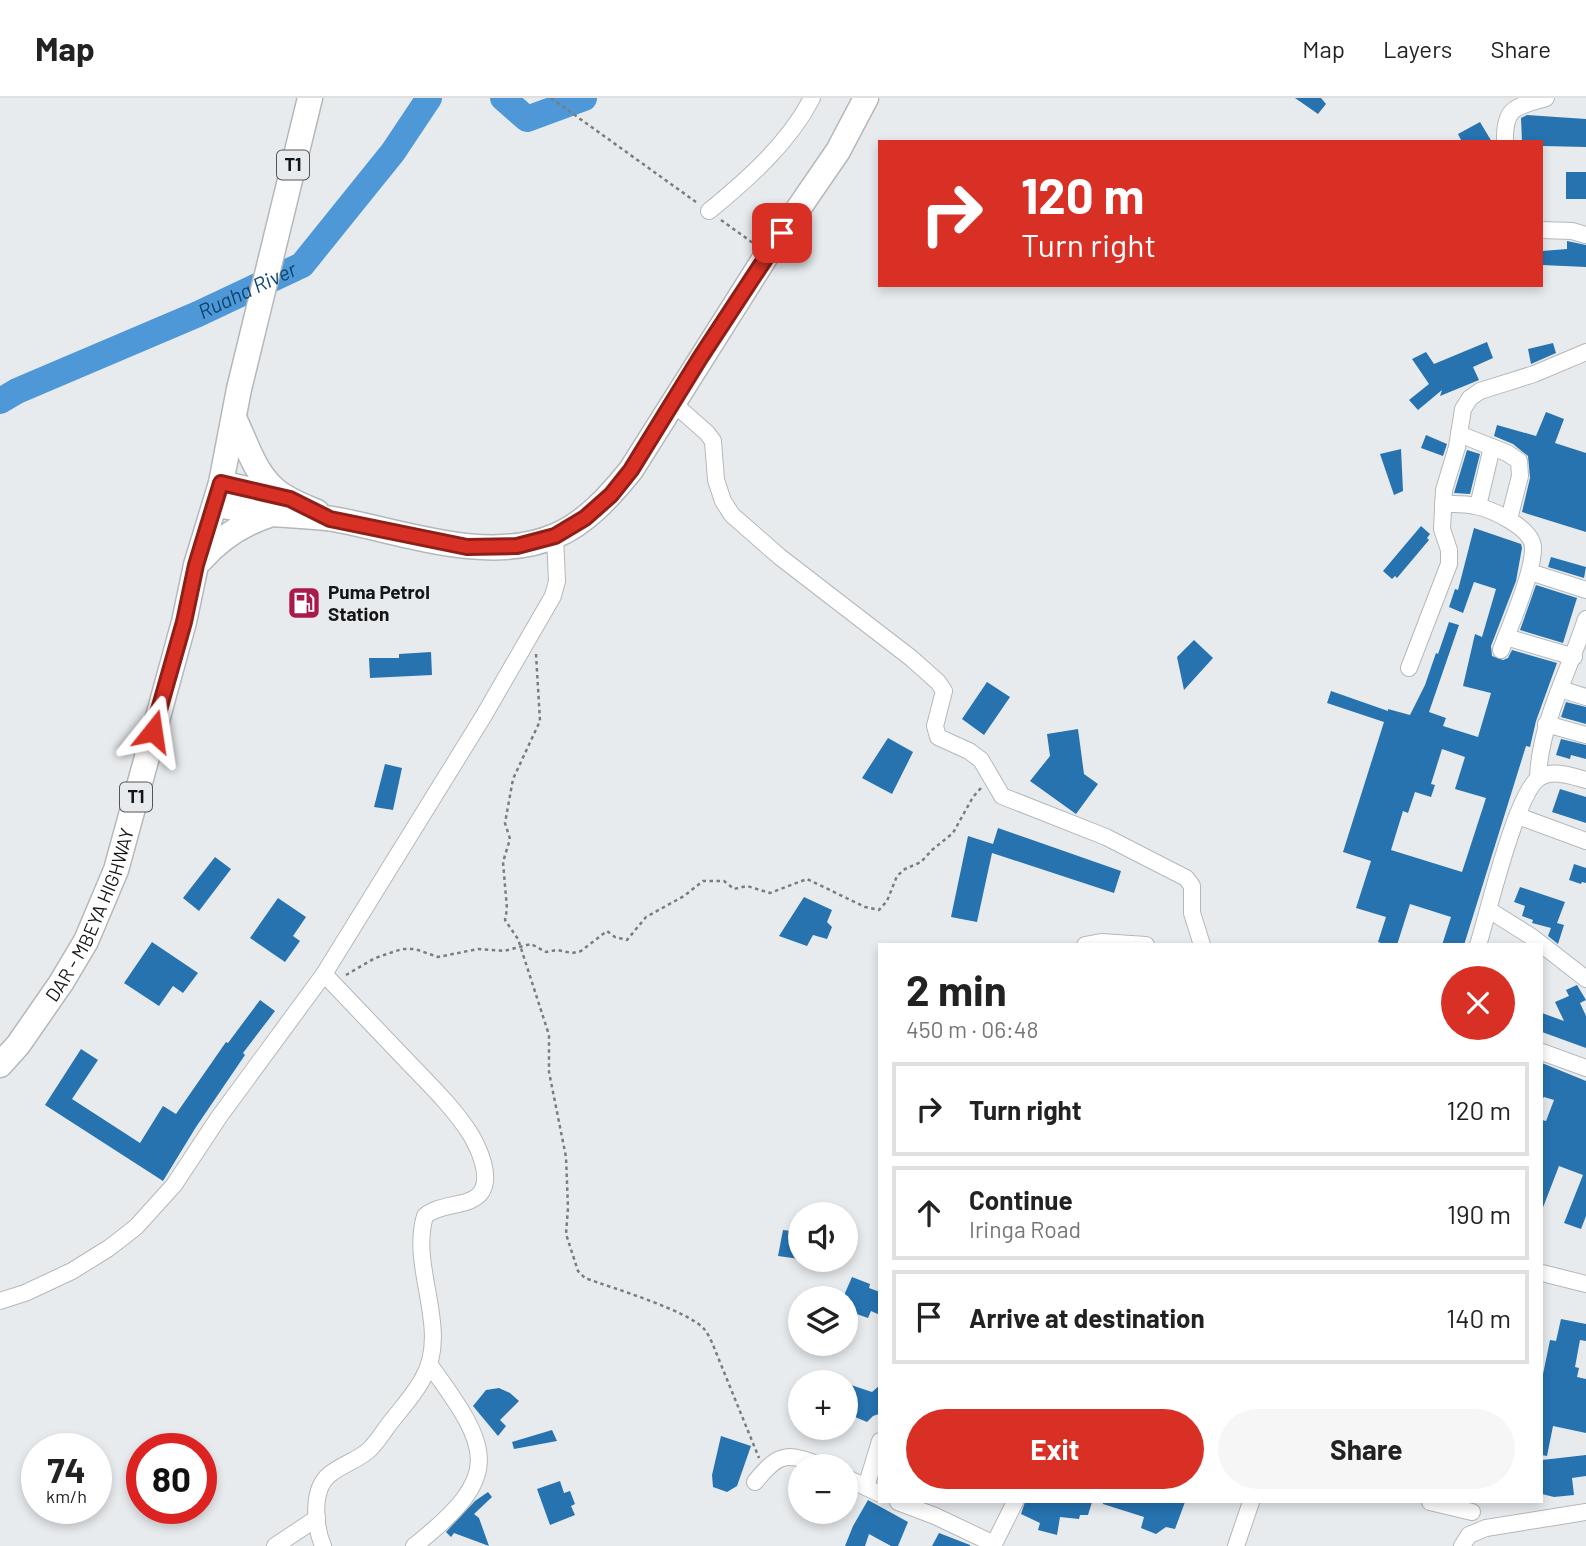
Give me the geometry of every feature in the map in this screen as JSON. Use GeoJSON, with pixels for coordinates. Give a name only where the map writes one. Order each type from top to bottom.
{"type":"FeatureCollection","features":[{"type":"Feature","properties":{"kind":"highway","name":"T1"},"geometry":{"type":"LineString","coordinates":[[219,494],[239,389],[275,231],[310,98]]}},
{"type":"Feature","properties":{"kind":"highway"},"geometry":{"type":"LineString","coordinates":[[219,494],[467,547],[517,546],[555,536],[585,518],[611,495],[631,470],[768,253],[838,151],[866,98]]}},
{"type":"Feature","properties":{"kind":"highway"},"geometry":{"type":"LineString","coordinates":[[234,418],[264,478],[275,490],[281,507]]}},
{"type":"Feature","properties":{"kind":"highway","name":"DAR - MBEYA HIGHWAY"},"geometry":{"type":"LineString","coordinates":[[0,1065],[18,1045],[61,983],[86,941],[116,870],[184,622],[196,565],[219,494]]}},
{"type":"Feature","properties":{"kind":"highway"},"geometry":{"type":"LineString","coordinates":[[196,565],[214,545],[232,532],[281,507]]}},
{"type":"Feature","properties":{"kind":"street"},"geometry":{"type":"LineString","coordinates":[[709,212],[748,177],[782,141],[812,98]]}},
{"type":"Feature","properties":{"kind":"street"},"geometry":{"type":"LineString","coordinates":[[1505,140],[1504,122],[1507,116],[1532,102],[1546,98]]}},
{"type":"Feature","properties":{"kind":"street"},"geometry":{"type":"LineString","coordinates":[[1543,230],[1586,234]]}},
{"type":"Feature","properties":{"kind":"street"},"geometry":{"type":"LineString","coordinates":[[1409,668],[1449,564],[1449,550],[1442,529],[1443,504],[1446,480],[1469,398],[1480,391],[1534,374],[1586,352]]}},
{"type":"Feature","properties":{"kind":"street"},"geometry":{"type":"LineString","coordinates":[[673,403],[713,441],[716,480],[723,501],[732,515],[780,557],[939,682],[944,691],[935,726],[938,737],[969,751],[981,760],[1002,796],[1094,832],[1186,878],[1192,886],[1192,913],[1201,943]]}},
{"type":"Feature","properties":{"kind":"street"},"geometry":{"type":"LineString","coordinates":[[1459,434],[1515,457],[1521,467],[1510,519]]}},
{"type":"Feature","properties":{"kind":"street"},"geometry":{"type":"LineString","coordinates":[[1478,506],[1492,447]]}},
{"type":"Feature","properties":{"kind":"street"},"geometry":{"type":"LineString","coordinates":[[1443,504],[1478,506],[1510,519],[1532,538],[1534,548],[1530,572],[1504,644],[1574,657]]}},
{"type":"Feature","properties":{"kind":"street"},"geometry":{"type":"LineString","coordinates":[[0,1301],[26,1293],[72,1271],[136,1227],[174,1185],[248,1077],[328,978],[382,882],[553,596],[557,581],[555,536]]}},
{"type":"Feature","properties":{"kind":"street"},"geometry":{"type":"LineString","coordinates":[[1530,572],[1586,590]]}},
{"type":"Feature","properties":{"kind":"street"},"geometry":{"type":"LineString","coordinates":[[1538,778],[1538,762],[1546,724],[1574,657],[1586,619]]}},
{"type":"Feature","properties":{"kind":"street"},"geometry":{"type":"LineString","coordinates":[[1560,689],[1586,697]]}},
{"type":"Feature","properties":{"kind":"street"},"geometry":{"type":"LineString","coordinates":[[1546,724],[1586,735]]}},
{"type":"Feature","properties":{"kind":"street"},"geometry":{"type":"LineString","coordinates":[[1479,943],[1529,789],[1538,778],[1551,774],[1586,780]]}},
{"type":"Feature","properties":{"kind":"street"},"geometry":{"type":"LineString","coordinates":[[1518,816],[1586,841]]}},
{"type":"Feature","properties":{"kind":"street"},"geometry":{"type":"LineString","coordinates":[[1489,910],[1540,943]]}},
{"type":"Feature","properties":{"kind":"street"},"geometry":{"type":"LineString","coordinates":[[1096,943],[1116,943]]}},
{"type":"Feature","properties":{"kind":"street"},"geometry":{"type":"LineString","coordinates":[[1543,946],[1586,979]]}},
{"type":"Feature","properties":{"kind":"street"},"geometry":{"type":"LineString","coordinates":[[323,1546],[317,1518],[321,1486],[326,1479],[371,1448],[413,1395],[429,1364],[432,1344],[420,1242],[425,1216],[431,1210],[473,1199],[482,1191],[484,1172],[480,1154],[470,1134],[441,1097],[328,978]]}},
{"type":"Feature","properties":{"kind":"street"},"geometry":{"type":"LineString","coordinates":[[1543,1052],[1586,1069]]}},
{"type":"Feature","properties":{"kind":"street"},"geometry":{"type":"LineString","coordinates":[[1543,1273],[1586,1284]]}},
{"type":"Feature","properties":{"kind":"street"},"geometry":{"type":"LineString","coordinates":[[414,1546],[451,1514],[475,1484],[481,1466],[478,1444],[470,1427],[458,1404],[429,1364]]}},
{"type":"Feature","properties":{"kind":"street"},"geometry":{"type":"LineString","coordinates":[[873,1491],[878,1455]]}},
{"type":"Feature","properties":{"kind":"street"},"geometry":{"type":"LineString","coordinates":[[760,1476],[780,1458],[788,1458]]}},
{"type":"Feature","properties":{"kind":"street"},"geometry":{"type":"LineString","coordinates":[[901,1503],[935,1516],[994,1545],[1015,1503]]}},
{"type":"Feature","properties":{"kind":"street"},"geometry":{"type":"LineString","coordinates":[[1236,1546],[1251,1503]]}},
{"type":"Feature","properties":{"kind":"street"},"geometry":{"type":"LineString","coordinates":[[1439,1503],[1474,1507],[1466,1540]]}},
{"type":"Feature","properties":{"kind":"street"},"geometry":{"type":"LineString","coordinates":[[1466,1540],[1500,1525],[1586,1512]]}},
{"type":"Feature","properties":{"kind":"street"},"geometry":{"type":"LineString","coordinates":[[275,1546],[317,1518]]}},
{"type":"Feature","properties":{"kind":"path"},"geometry":{"type":"LineString","coordinates":[[551,98],[599,135],[768,253]]}},
{"type":"Feature","properties":{"kind":"path"},"geometry":{"type":"LineString","coordinates":[[533,630],[539,673],[540,721],[513,779],[505,824],[510,842],[503,862],[507,909],[505,920],[521,947],[548,1035],[549,1072],[566,1157],[566,1234],[578,1271],[585,1278],[682,1314],[705,1330],[713,1345],[760,1476]]}},
{"type":"Feature","properties":{"kind":"path"},"geometry":{"type":"LineString","coordinates":[[328,978],[389,951],[415,949],[438,957],[478,949],[504,951],[531,944],[546,952],[557,950],[572,953],[581,951],[607,931],[615,937],[627,940],[646,917],[684,896],[703,881],[724,881],[734,889],[747,886],[770,893],[807,879],[865,907],[879,910],[884,906],[901,872],[921,862],[953,833],[973,797],[991,779]]}},
{"type":"Feature","properties":{"kind":"building"},"geometry":{"type":"Polygon","coordinates":[[[1295,98],[1321,98],[1326,104],[1318,114],[1295,98]]]}},
{"type":"Feature","properties":{"kind":"building"},"geometry":{"type":"Polygon","coordinates":[[[1527,115],[1586,119],[1586,147],[1543,146],[1543,140],[1522,140],[1521,118],[1527,115]]]}},
{"type":"Feature","properties":{"kind":"building"},"geometry":{"type":"Polygon","coordinates":[[[1480,122],[1491,140],[1461,140],[1458,134],[1480,122]]]}},
{"type":"Feature","properties":{"kind":"building"},"geometry":{"type":"Polygon","coordinates":[[[1566,172],[1586,172],[1586,199],[1566,199],[1566,172]]]}},
{"type":"Feature","properties":{"kind":"building"},"geometry":{"type":"Polygon","coordinates":[[[1567,241],[1586,245],[1586,267],[1543,265],[1543,251],[1567,249],[1567,241]]]}},
{"type":"Feature","properties":{"kind":"building"},"geometry":{"type":"Polygon","coordinates":[[[1487,342],[1493,358],[1473,367],[1479,380],[1440,396],[1442,390],[1418,410],[1409,400],[1429,384],[1412,359],[1426,352],[1434,364],[1487,342]]]}},
{"type":"Feature","properties":{"kind":"building"},"geometry":{"type":"Polygon","coordinates":[[[1553,343],[1556,353],[1531,364],[1528,349],[1553,343]]]}},
{"type":"Feature","properties":{"kind":"building"},"geometry":{"type":"Polygon","coordinates":[[[1546,412],[1564,419],[1555,443],[1586,453],[1586,532],[1522,512],[1530,478],[1528,456],[1513,444],[1494,436],[1497,425],[1536,436],[1546,412]]]}},
{"type":"Feature","properties":{"kind":"building"},"geometry":{"type":"Polygon","coordinates":[[[1426,435],[1447,444],[1443,456],[1421,448],[1426,435]]]}},
{"type":"Feature","properties":{"kind":"building"},"geometry":{"type":"Polygon","coordinates":[[[1401,449],[1403,491],[1394,495],[1380,454],[1401,449]]]}},
{"type":"Feature","properties":{"kind":"building"},"geometry":{"type":"Polygon","coordinates":[[[1467,450],[1480,454],[1470,494],[1454,493],[1467,450]]]}},
{"type":"Feature","properties":{"kind":"building"},"geometry":{"type":"Polygon","coordinates":[[[1421,526],[1430,534],[1427,538],[1429,540],[1397,578],[1395,576],[1392,579],[1383,571],[1421,526]]]}},
{"type":"Feature","properties":{"kind":"building"},"geometry":{"type":"Polygon","coordinates":[[[1474,528],[1521,544],[1516,581],[1491,646],[1492,656],[1503,660],[1508,658],[1512,650],[1557,663],[1536,721],[1530,747],[1526,746],[1465,943],[1443,943],[1451,917],[1410,904],[1398,943],[1381,943],[1378,942],[1386,917],[1356,908],[1371,861],[1343,852],[1384,722],[1327,703],[1331,691],[1388,711],[1410,715],[1425,685],[1436,653],[1438,654],[1449,622],[1459,625],[1429,712],[1446,718],[1443,726],[1478,737],[1491,693],[1463,686],[1475,634],[1482,637],[1496,589],[1474,582],[1463,613],[1449,607],[1455,589],[1458,590],[1474,528]],[[1442,749],[1431,784],[1435,785],[1431,797],[1415,792],[1408,813],[1403,811],[1391,850],[1462,872],[1486,798],[1455,789],[1465,757],[1442,749]]]}},
{"type":"Feature","properties":{"kind":"building"},"geometry":{"type":"Polygon","coordinates":[[[1551,557],[1586,567],[1584,578],[1548,567],[1551,557]]]}},
{"type":"Feature","properties":{"kind":"building"},"geometry":{"type":"Polygon","coordinates":[[[1536,585],[1577,598],[1563,643],[1520,630],[1536,585]]]}},
{"type":"Feature","properties":{"kind":"building"},"geometry":{"type":"Polygon","coordinates":[[[1194,640],[1213,658],[1184,690],[1177,657],[1194,640]]]}},
{"type":"Feature","properties":{"kind":"building"},"geometry":{"type":"Polygon","coordinates":[[[431,652],[432,675],[370,678],[369,658],[399,658],[399,654],[431,652]]]}},
{"type":"Feature","properties":{"kind":"building"},"geometry":{"type":"Polygon","coordinates":[[[987,682],[1010,697],[984,735],[962,719],[987,682]]]}},
{"type":"Feature","properties":{"kind":"building"},"geometry":{"type":"Polygon","coordinates":[[[1566,702],[1586,707],[1586,724],[1561,717],[1566,702]]]}},
{"type":"Feature","properties":{"kind":"building"},"geometry":{"type":"Polygon","coordinates":[[[1078,729],[1084,774],[1098,784],[1076,814],[1030,781],[1050,756],[1047,734],[1078,729]]]}},
{"type":"Feature","properties":{"kind":"building"},"geometry":{"type":"Polygon","coordinates":[[[888,738],[913,752],[892,794],[862,778],[888,738]]]}},
{"type":"Feature","properties":{"kind":"building"},"geometry":{"type":"Polygon","coordinates":[[[1561,739],[1586,745],[1586,759],[1571,755],[1570,759],[1556,755],[1561,739]]]}},
{"type":"Feature","properties":{"kind":"building"},"geometry":{"type":"Polygon","coordinates":[[[385,764],[402,768],[393,810],[374,807],[385,764]]]}},
{"type":"Feature","properties":{"kind":"building"},"geometry":{"type":"Polygon","coordinates":[[[1560,789],[1586,797],[1586,823],[1552,812],[1560,789]]]}},
{"type":"Feature","properties":{"kind":"building"},"geometry":{"type":"Polygon","coordinates":[[[998,828],[1121,871],[1114,893],[992,853],[977,922],[951,917],[968,836],[993,844],[998,828]]]}},
{"type":"Feature","properties":{"kind":"building"},"geometry":{"type":"Polygon","coordinates":[[[215,857],[231,869],[199,911],[183,898],[215,857]]]}},
{"type":"Feature","properties":{"kind":"building"},"geometry":{"type":"Polygon","coordinates":[[[1574,864],[1586,868],[1586,883],[1569,880],[1574,864]]]}},
{"type":"Feature","properties":{"kind":"building"},"geometry":{"type":"Polygon","coordinates":[[[1520,887],[1565,902],[1557,923],[1564,925],[1558,944],[1548,936],[1551,928],[1532,923],[1533,920],[1522,916],[1525,906],[1514,902],[1520,887]]]}},
{"type":"Feature","properties":{"kind":"building"},"geometry":{"type":"Polygon","coordinates":[[[804,897],[832,910],[827,922],[832,927],[827,939],[813,935],[807,946],[779,936],[804,897]]]}},
{"type":"Feature","properties":{"kind":"building"},"geometry":{"type":"Polygon","coordinates":[[[278,898],[306,917],[293,936],[300,941],[285,962],[250,938],[278,898]]]}},
{"type":"Feature","properties":{"kind":"building"},"geometry":{"type":"Polygon","coordinates":[[[152,942],[198,973],[183,993],[173,986],[159,1006],[124,983],[152,942]]]}},
{"type":"Feature","properties":{"kind":"building"},"geometry":{"type":"Polygon","coordinates":[[[1577,985],[1586,1000],[1580,1003],[1586,1016],[1586,1048],[1543,1032],[1543,1013],[1564,1021],[1555,1002],[1569,996],[1566,990],[1577,985]]]}},
{"type":"Feature","properties":{"kind":"building"},"geometry":{"type":"Polygon","coordinates":[[[260,1000],[275,1011],[243,1053],[245,1055],[163,1181],[45,1105],[81,1049],[98,1060],[72,1099],[140,1143],[163,1106],[176,1114],[226,1042],[228,1043],[260,1000]]]}},
{"type":"Feature","properties":{"kind":"building"},"geometry":{"type":"Polygon","coordinates":[[[1543,1063],[1586,1081],[1586,1216],[1581,1229],[1564,1223],[1583,1175],[1559,1166],[1543,1207],[1543,1120],[1546,1121],[1554,1100],[1544,1097],[1543,1063]]]}},
{"type":"Feature","properties":{"kind":"building"},"geometry":{"type":"Polygon","coordinates":[[[783,1230],[788,1231],[788,1257],[778,1256],[783,1230]]]}},
{"type":"Feature","properties":{"kind":"building"},"geometry":{"type":"Polygon","coordinates":[[[852,1277],[870,1284],[869,1288],[878,1291],[878,1314],[871,1311],[868,1318],[858,1315],[858,1286],[848,1286],[852,1277]]]}},
{"type":"Feature","properties":{"kind":"building"},"geometry":{"type":"Polygon","coordinates":[[[1561,1319],[1586,1324],[1586,1341],[1580,1340],[1575,1367],[1579,1368],[1577,1377],[1586,1379],[1586,1433],[1553,1426],[1547,1456],[1543,1455],[1543,1374],[1550,1340],[1556,1341],[1561,1319]]]}},
{"type":"Feature","properties":{"kind":"building"},"geometry":{"type":"Polygon","coordinates":[[[858,1387],[872,1392],[878,1387],[878,1414],[867,1422],[858,1418],[858,1387]]]}},
{"type":"Feature","properties":{"kind":"building"},"geometry":{"type":"Polygon","coordinates":[[[499,1388],[519,1401],[500,1420],[506,1426],[498,1436],[473,1406],[486,1390],[499,1388]]]}},
{"type":"Feature","properties":{"kind":"building"},"geometry":{"type":"Polygon","coordinates":[[[552,1430],[557,1441],[514,1449],[512,1442],[552,1430]]]}},
{"type":"Feature","properties":{"kind":"building"},"geometry":{"type":"Polygon","coordinates":[[[721,1436],[751,1446],[737,1486],[727,1492],[713,1487],[712,1475],[721,1436]]]}},
{"type":"Feature","properties":{"kind":"building"},"geometry":{"type":"Polygon","coordinates":[[[1586,1455],[1586,1476],[1572,1478],[1574,1495],[1554,1497],[1543,1494],[1543,1460],[1586,1455]]]}},
{"type":"Feature","properties":{"kind":"building"},"geometry":{"type":"Polygon","coordinates":[[[560,1481],[564,1493],[570,1491],[575,1504],[571,1506],[575,1515],[550,1525],[537,1489],[560,1481]]]}},
{"type":"Feature","properties":{"kind":"building"},"geometry":{"type":"Polygon","coordinates":[[[488,1492],[492,1497],[474,1514],[479,1518],[489,1546],[454,1533],[451,1537],[446,1532],[475,1501],[488,1492]]]}},
{"type":"Feature","properties":{"kind":"building"},"geometry":{"type":"Polygon","coordinates":[[[868,1500],[908,1522],[898,1546],[891,1546],[869,1534],[865,1546],[845,1546],[854,1524],[858,1524],[858,1517],[868,1500]]]}},
{"type":"Feature","properties":{"kind":"building"},"geometry":{"type":"Polygon","coordinates":[[[1025,1503],[1092,1503],[1088,1515],[1080,1515],[1079,1519],[1060,1517],[1057,1535],[1038,1530],[1040,1523],[1021,1514],[1025,1503]]]}},
{"type":"Feature","properties":{"kind":"building"},"geometry":{"type":"Polygon","coordinates":[[[1185,1503],[1175,1529],[1166,1527],[1156,1534],[1141,1528],[1144,1517],[1103,1504],[1185,1503]]]}},
{"type":"Feature","properties":{"kind":"building"},"geometry":{"type":"Polygon","coordinates":[[[939,1533],[970,1545],[970,1546],[932,1546],[939,1533]]]}},
{"type":"Feature","properties":{"kind":"waterway","name":"Ruaha River"},"geometry":{"type":"LineString","coordinates":[[0,401],[17,391],[198,314],[302,265],[393,152],[429,98]]}},
{"type":"Feature","properties":{"kind":"waterway","name":"Ruaha River"},"geometry":{"type":"LineString","coordinates":[[503,98],[527,119],[584,98]]}},
{"type":"Feature","properties":{"kind":"place","name":"Puma Petrol Station"},"geometry":{"type":"Point","coordinates":[304,603]}},
{"type":"Feature","properties":{"kind":"route"},"geometry":{"type":"LineString","coordinates":[[153,731],[184,622],[196,565],[221,483],[290,499],[330,519],[467,547],[517,546],[555,536],[585,518],[611,495],[631,470],[782,233]]}}]}
